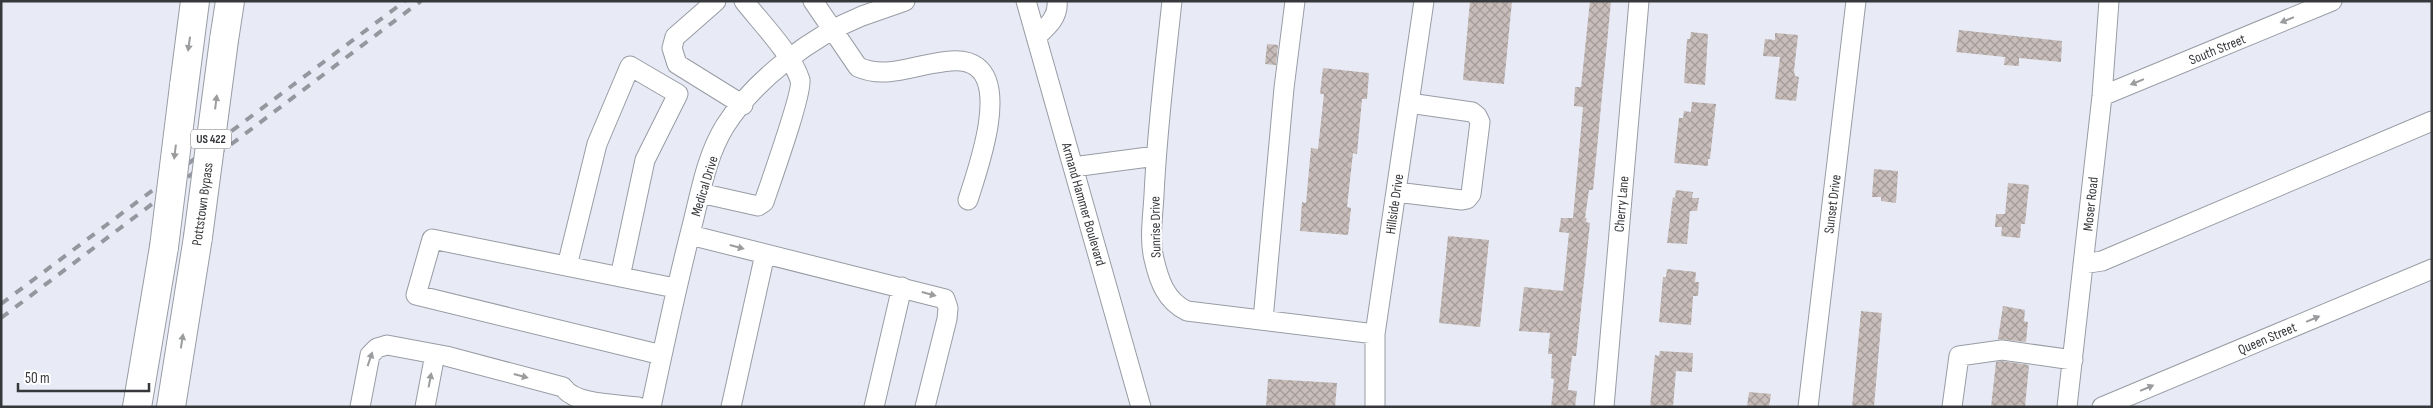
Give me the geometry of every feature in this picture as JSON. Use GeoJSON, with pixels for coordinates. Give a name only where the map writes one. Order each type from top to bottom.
{"type":"FeatureCollection","features":[{"type":"Feature","properties":{"kind":"highway","name":"US 422"},"geometry":{"type":"LineString","coordinates":[[137,407],[164,246],[195,1]]}},
{"type":"Feature","properties":{"kind":"highway","name":"Pottstown Bypass"},"geometry":{"type":"LineString","coordinates":[[171,407],[198,237],[230,1]]}},
{"type":"Feature","properties":{"kind":"street"},"geometry":{"type":"LineString","coordinates":[[716,1],[675,37],[672,48],[677,64],[742,105]]}},
{"type":"Feature","properties":{"kind":"street"},"geometry":{"type":"LineString","coordinates":[[700,193],[758,206],[764,202],[795,107],[801,82],[790,59],[744,1]]}},
{"type":"Feature","properties":{"kind":"street"},"geometry":{"type":"LineString","coordinates":[[813,1],[858,67],[869,72],[881,74],[951,60],[966,62],[977,67],[983,74],[990,96],[990,119],[968,200]]}},
{"type":"Feature","properties":{"kind":"street","name":"Medical Drive"},"geometry":{"type":"LineString","coordinates":[[651,407],[675,288],[707,166],[725,126],[754,91],[790,59],[834,31],[861,17],[905,1]]}},
{"type":"Feature","properties":{"kind":"street","name":"Armand Hammer Boulevard"},"geometry":{"type":"LineString","coordinates":[[1026,1],[1141,407]]}},
{"type":"Feature","properties":{"kind":"street"},"geometry":{"type":"LineString","coordinates":[[1036,37],[1051,24],[1058,8],[1057,1]]}},
{"type":"Feature","properties":{"kind":"street","name":"Sunrise Drive"},"geometry":{"type":"LineString","coordinates":[[1172,1],[1156,156],[1153,258],[1167,296],[1175,305],[1187,311],[1375,334]]}},
{"type":"Feature","properties":{"kind":"street"},"geometry":{"type":"LineString","coordinates":[[1263,320],[1284,88],[1295,1]]}},
{"type":"Feature","properties":{"kind":"street","name":"Hillside Drive"},"geometry":{"type":"LineString","coordinates":[[1374,407],[1375,334],[1424,1]]}},
{"type":"Feature","properties":{"kind":"street","name":"Cherry Lane"},"geometry":{"type":"LineString","coordinates":[[1604,407],[1639,1]]}},
{"type":"Feature","properties":{"kind":"street","name":"Sunset Drive"},"geometry":{"type":"LineString","coordinates":[[1808,407],[1856,1]]}},
{"type":"Feature","properties":{"kind":"street","name":"Moser Road"},"geometry":{"type":"LineString","coordinates":[[2067,407],[2102,96],[2109,1]]}},
{"type":"Feature","properties":{"kind":"street","name":"South Street"},"geometry":{"type":"LineString","coordinates":[[2102,96],[2332,1]]}},
{"type":"Feature","properties":{"kind":"street"},"geometry":{"type":"LineString","coordinates":[[567,266],[597,144],[630,66],[678,94],[645,160],[620,277]]}},
{"type":"Feature","properties":{"kind":"street"},"geometry":{"type":"LineString","coordinates":[[1396,192],[1462,200],[1467,199],[1471,194],[1480,122],[1477,116],[1472,112],[1409,103]]}},
{"type":"Feature","properties":{"kind":"street"},"geometry":{"type":"LineString","coordinates":[[2083,264],[2102,261],[2432,121]]}},
{"type":"Feature","properties":{"kind":"street"},"geometry":{"type":"LineString","coordinates":[[1074,167],[1156,156]]}},
{"type":"Feature","properties":{"kind":"street"},"geometry":{"type":"LineString","coordinates":[[690,235],[945,299],[948,308],[925,407]]}},
{"type":"Feature","properties":{"kind":"street"},"geometry":{"type":"LineString","coordinates":[[662,355],[416,295],[432,239],[675,288]]}},
{"type":"Feature","properties":{"kind":"street"},"geometry":{"type":"LineString","coordinates":[[731,407],[765,254]]}},
{"type":"Feature","properties":{"kind":"street","name":"Queen Street"},"geometry":{"type":"LineString","coordinates":[[2102,407],[2432,269]]}},
{"type":"Feature","properties":{"kind":"street"},"geometry":{"type":"LineString","coordinates":[[874,407],[902,287]]}},
{"type":"Feature","properties":{"kind":"street"},"geometry":{"type":"LineString","coordinates":[[360,407],[370,355],[377,348],[387,345],[435,354],[562,387],[567,401],[582,400],[638,407]]}},
{"type":"Feature","properties":{"kind":"street"},"geometry":{"type":"LineString","coordinates":[[1952,407],[1959,356],[2002,350],[2073,360]]}},
{"type":"Feature","properties":{"kind":"street"},"geometry":{"type":"LineString","coordinates":[[425,407],[435,354]]}},
{"type":"Feature","properties":{"kind":"building"},"geometry":{"type":"Polygon","coordinates":[[[1470,1],[1512,1],[1504,84],[1463,80],[1470,1]]]}},
{"type":"Feature","properties":{"kind":"building"},"geometry":{"type":"Polygon","coordinates":[[[1590,1],[1611,1],[1593,190],[1589,190],[1585,218],[1587,218],[1586,222],[1590,223],[1576,356],[1572,356],[1568,390],[1577,391],[1575,407],[1551,407],[1554,379],[1551,378],[1552,354],[1548,354],[1550,333],[1519,331],[1524,287],[1563,291],[1569,233],[1559,232],[1561,218],[1573,218],[1583,107],[1574,106],[1575,87],[1581,87],[1590,1]]]}},
{"type":"Feature","properties":{"kind":"building"},"geometry":{"type":"Polygon","coordinates":[[[1959,30],[2062,41],[2061,62],[2019,58],[2019,66],[2004,65],[2005,57],[1956,52],[1959,30]]]}},
{"type":"Feature","properties":{"kind":"building"},"geometry":{"type":"Polygon","coordinates":[[[1691,32],[1708,34],[1705,85],[1684,83],[1687,39],[1690,39],[1691,32]]]}},
{"type":"Feature","properties":{"kind":"building"},"geometry":{"type":"Polygon","coordinates":[[[1775,33],[1798,35],[1794,71],[1795,76],[1799,77],[1796,101],[1775,99],[1780,57],[1763,56],[1765,39],[1775,40],[1775,33]]]}},
{"type":"Feature","properties":{"kind":"building"},"geometry":{"type":"Polygon","coordinates":[[[1267,44],[1278,45],[1276,65],[1265,64],[1267,44]]]}},
{"type":"Feature","properties":{"kind":"building"},"geometry":{"type":"Polygon","coordinates":[[[1323,68],[1369,73],[1367,99],[1362,99],[1357,154],[1353,153],[1347,207],[1351,208],[1348,235],[1300,231],[1302,202],[1306,203],[1311,148],[1318,149],[1324,94],[1320,94],[1323,68]]]}},
{"type":"Feature","properties":{"kind":"building"},"geometry":{"type":"Polygon","coordinates":[[[1692,102],[1716,104],[1708,166],[1674,163],[1679,118],[1683,118],[1684,111],[1691,112],[1692,102]]]}},
{"type":"Feature","properties":{"kind":"building"},"geometry":{"type":"Polygon","coordinates":[[[1874,169],[1898,171],[1896,203],[1881,201],[1881,197],[1872,197],[1874,169]]]}},
{"type":"Feature","properties":{"kind":"building"},"geometry":{"type":"Polygon","coordinates":[[[2008,183],[2029,185],[2025,224],[2021,224],[2020,238],[2001,236],[2002,227],[1995,227],[1996,214],[2005,214],[2008,183]]]}},
{"type":"Feature","properties":{"kind":"building"},"geometry":{"type":"Polygon","coordinates":[[[1676,190],[1693,192],[1692,198],[1699,198],[1697,211],[1690,211],[1687,244],[1667,243],[1673,197],[1675,198],[1676,190]]]}},
{"type":"Feature","properties":{"kind":"building"},"geometry":{"type":"Polygon","coordinates":[[[1448,236],[1489,240],[1480,327],[1439,323],[1448,236]]]}},
{"type":"Feature","properties":{"kind":"building"},"geometry":{"type":"Polygon","coordinates":[[[1667,269],[1696,272],[1695,282],[1699,282],[1698,296],[1693,296],[1691,325],[1659,322],[1663,277],[1666,277],[1667,269]]]}},
{"type":"Feature","properties":{"kind":"building"},"geometry":{"type":"Polygon","coordinates":[[[2003,306],[2025,310],[2024,321],[2028,322],[2026,342],[1998,339],[2003,306]]]}},
{"type":"Feature","properties":{"kind":"building"},"geometry":{"type":"Polygon","coordinates":[[[1861,311],[1882,313],[1874,407],[1852,407],[1861,311]]]}},
{"type":"Feature","properties":{"kind":"building"},"geometry":{"type":"Polygon","coordinates":[[[1660,351],[1693,353],[1692,372],[1676,371],[1673,407],[1650,407],[1655,355],[1659,356],[1660,351]]]}},
{"type":"Feature","properties":{"kind":"building"},"geometry":{"type":"Polygon","coordinates":[[[2002,361],[2029,365],[2025,407],[1991,407],[1996,362],[2002,361]]]}},
{"type":"Feature","properties":{"kind":"building"},"geometry":{"type":"Polygon","coordinates":[[[1268,379],[1337,383],[1335,407],[1266,407],[1268,379]]]}},
{"type":"Feature","properties":{"kind":"building"},"geometry":{"type":"Polygon","coordinates":[[[1749,392],[1771,394],[1769,407],[1747,407],[1749,392]]]}},
{"type":"Feature","properties":{"kind":"railway"},"geometry":{"type":"LineString","coordinates":[[1,304],[405,1]]}},
{"type":"Feature","properties":{"kind":"railway"},"geometry":{"type":"LineString","coordinates":[[1,318],[421,1]]}}]}
